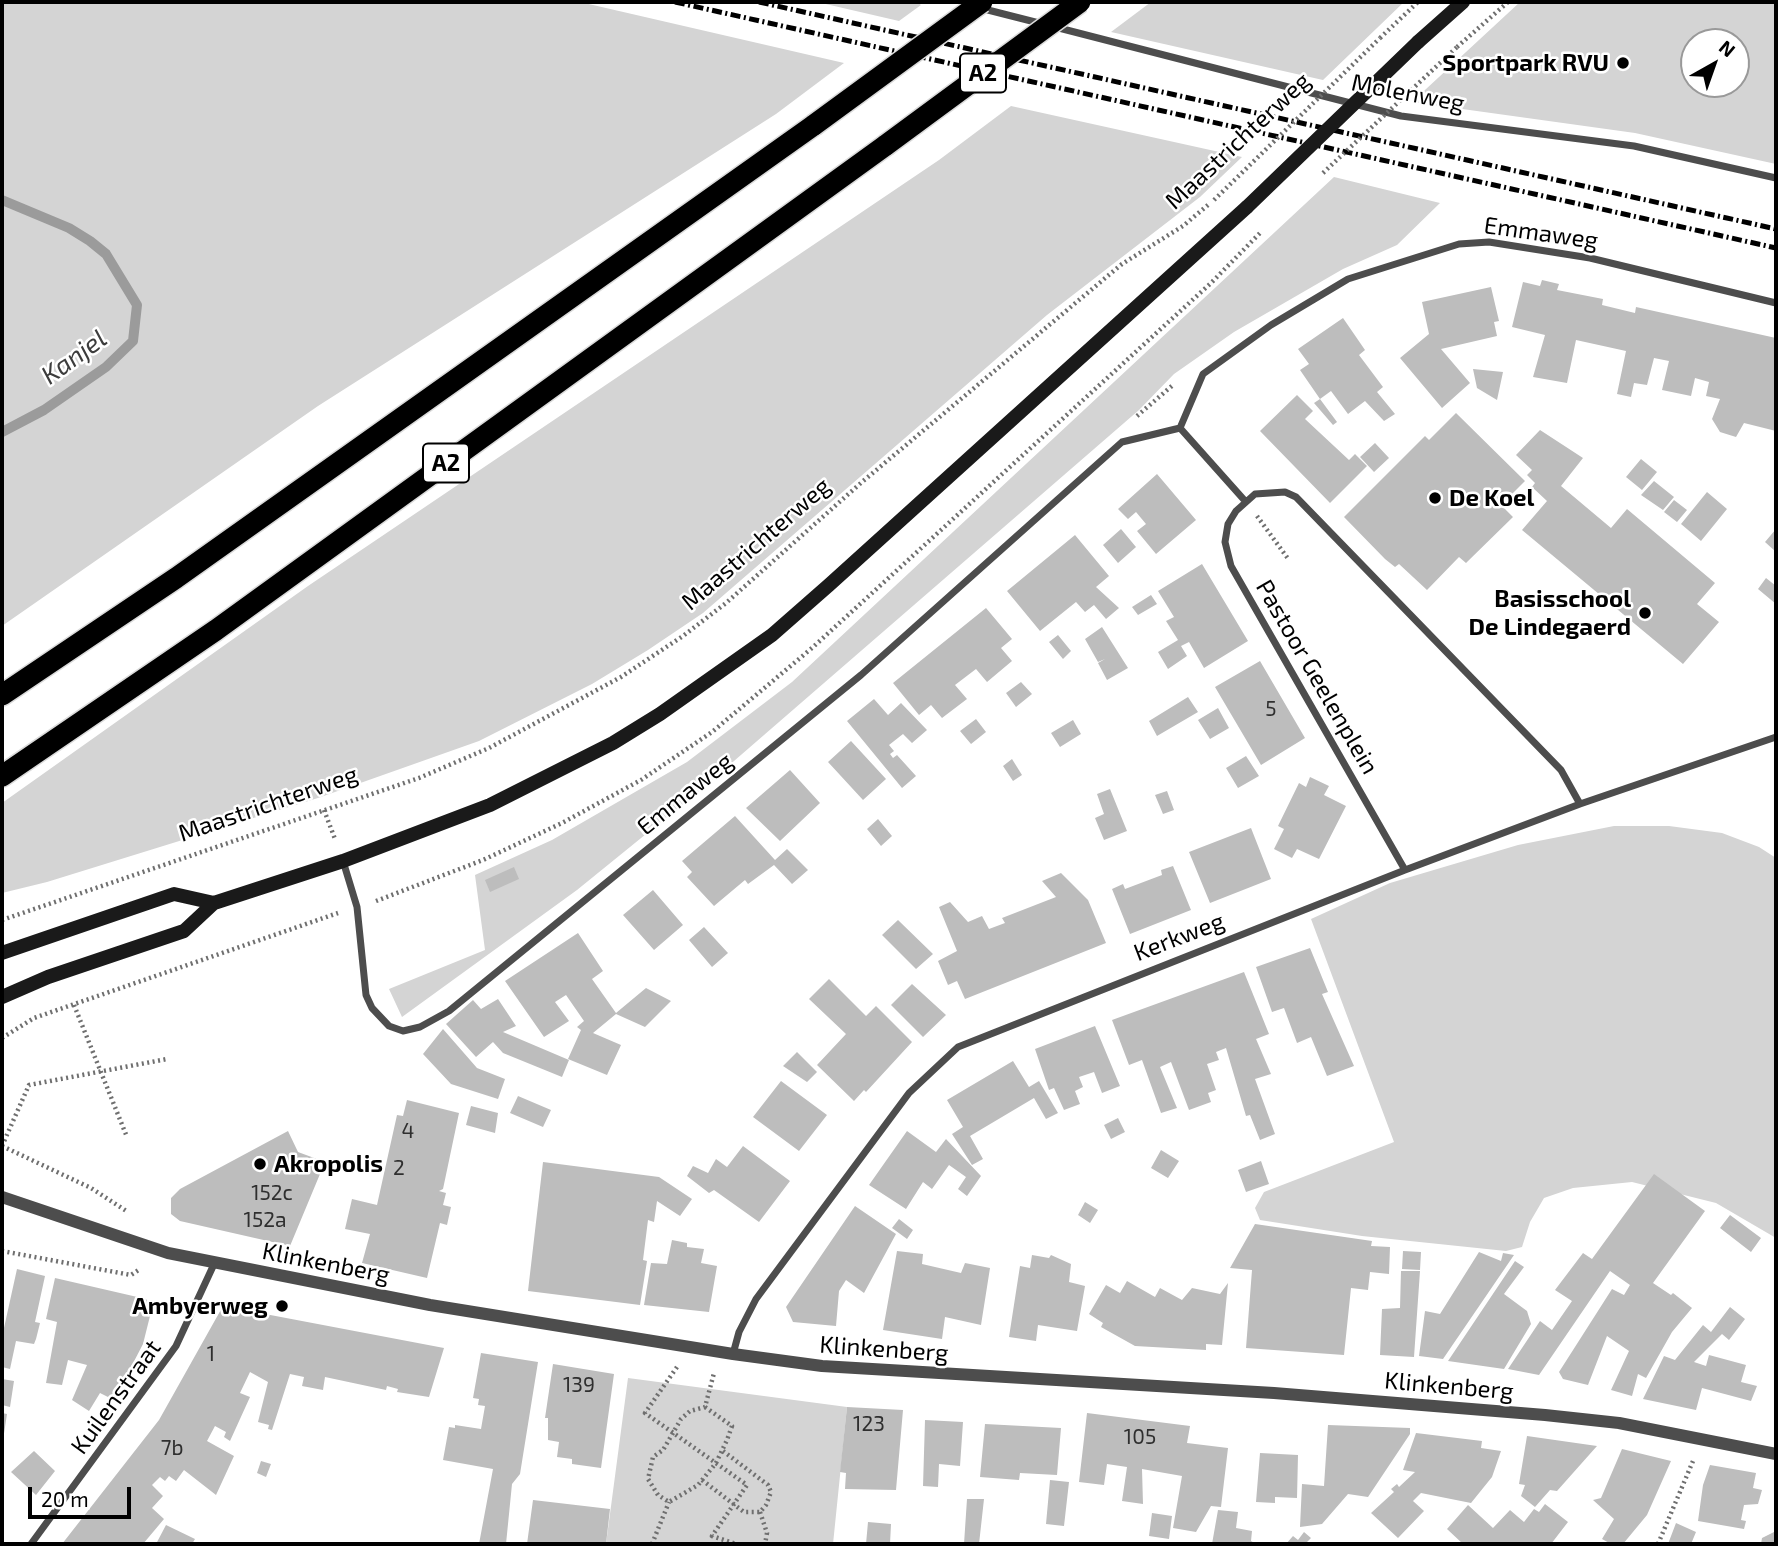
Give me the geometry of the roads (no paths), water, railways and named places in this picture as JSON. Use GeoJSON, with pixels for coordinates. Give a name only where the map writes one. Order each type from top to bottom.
{"type":"FeatureCollection","features":[{"type":"Feature","properties":{"kind":"highway","name":"A2"},"geometry":{"type":"LineString","coordinates":[[2,776],[216,630],[1080,2]]}},
{"type":"Feature","properties":{"kind":"highway","name":"A2"},"geometry":{"type":"LineString","coordinates":[[2,695],[176,578],[814,125],[976,4]]}},
{"type":"Feature","properties":{"kind":"main road"},"geometry":{"type":"LineString","coordinates":[[2,997],[35,982],[184,931],[214,903],[343,861],[453,821],[527,788],[613,743],[720,674],[772,635],[917,508],[1247,207],[1463,2]]}},
{"type":"Feature","properties":{"kind":"main road"},"geometry":{"type":"LineString","coordinates":[[2,954],[174,894],[214,903]]}},
{"type":"Feature","properties":{"kind":"street","name":"Molenweg"},"geometry":{"type":"LineString","coordinates":[[976,4],[1401,116],[1634,146],[1776,178]]}},
{"type":"Feature","properties":{"kind":"street","name":"Emmaweg"},"geometry":{"type":"LineString","coordinates":[[343,861],[357,907],[366,995],[379,1018],[389,1026],[404,1031],[420,1027],[449,1010],[850,684],[1122,442],[1180,428],[1203,374],[1271,325],[1348,279],[1459,244],[1489,242],[1590,258],[1776,303]]}},
{"type":"Feature","properties":{"kind":"street"},"geometry":{"type":"LineString","coordinates":[[1180,428],[1246,502],[1255,494],[1271,491],[1296,498],[1561,771],[1580,804]]}},
{"type":"Feature","properties":{"kind":"street","name":"Pastoor Geelenplein"},"geometry":{"type":"LineString","coordinates":[[1246,502],[1228,524],[1225,542],[1231,566],[1405,870]]}},
{"type":"Feature","properties":{"kind":"street","name":"Kerkweg"},"geometry":{"type":"LineString","coordinates":[[733,1354],[739,1332],[757,1299],[909,1093],[958,1046],[1405,870],[1580,804],[1776,737]]}},
{"type":"Feature","properties":{"kind":"street","name":"Klinkenberg"},"geometry":{"type":"LineString","coordinates":[[2,1198],[168,1253],[430,1305],[733,1354],[822,1366],[1274,1393],[1531,1414],[1619,1423],[1776,1454]]}},
{"type":"Feature","properties":{"kind":"street","name":"Kuilenstraat"},"geometry":{"type":"LineString","coordinates":[[31,1544],[176,1346],[215,1262]]}},
{"type":"Feature","properties":{"kind":"waterway","name":"Kanjel"},"geometry":{"type":"LineString","coordinates":[[2,200],[69,228],[90,241],[106,254],[137,305],[133,341],[106,367],[44,410],[2,432]]}},
{"type":"Feature","properties":{"kind":"railway"},"geometry":{"type":"LineString","coordinates":[[675,2],[1776,248]]}},
{"type":"Feature","properties":{"kind":"railway"},"geometry":{"type":"LineString","coordinates":[[759,2],[1776,229]]}},
{"type":"Feature","properties":{"kind":"place","name":"Sportpark RVU"},"geometry":{"type":"Point","coordinates":[1623,63]}},
{"type":"Feature","properties":{"kind":"place","name":"De Koel"},"geometry":{"type":"Point","coordinates":[1435,498]}},
{"type":"Feature","properties":{"kind":"place","name":"Basisschool De Lindegaerd"},"geometry":{"type":"Point","coordinates":[1645,613]}},
{"type":"Feature","properties":{"kind":"place","name":"Akropolis"},"geometry":{"type":"Point","coordinates":[260,1164]}},
{"type":"Feature","properties":{"kind":"place","name":"Ambyerweg"},"geometry":{"type":"Point","coordinates":[282,1306]}}]}
